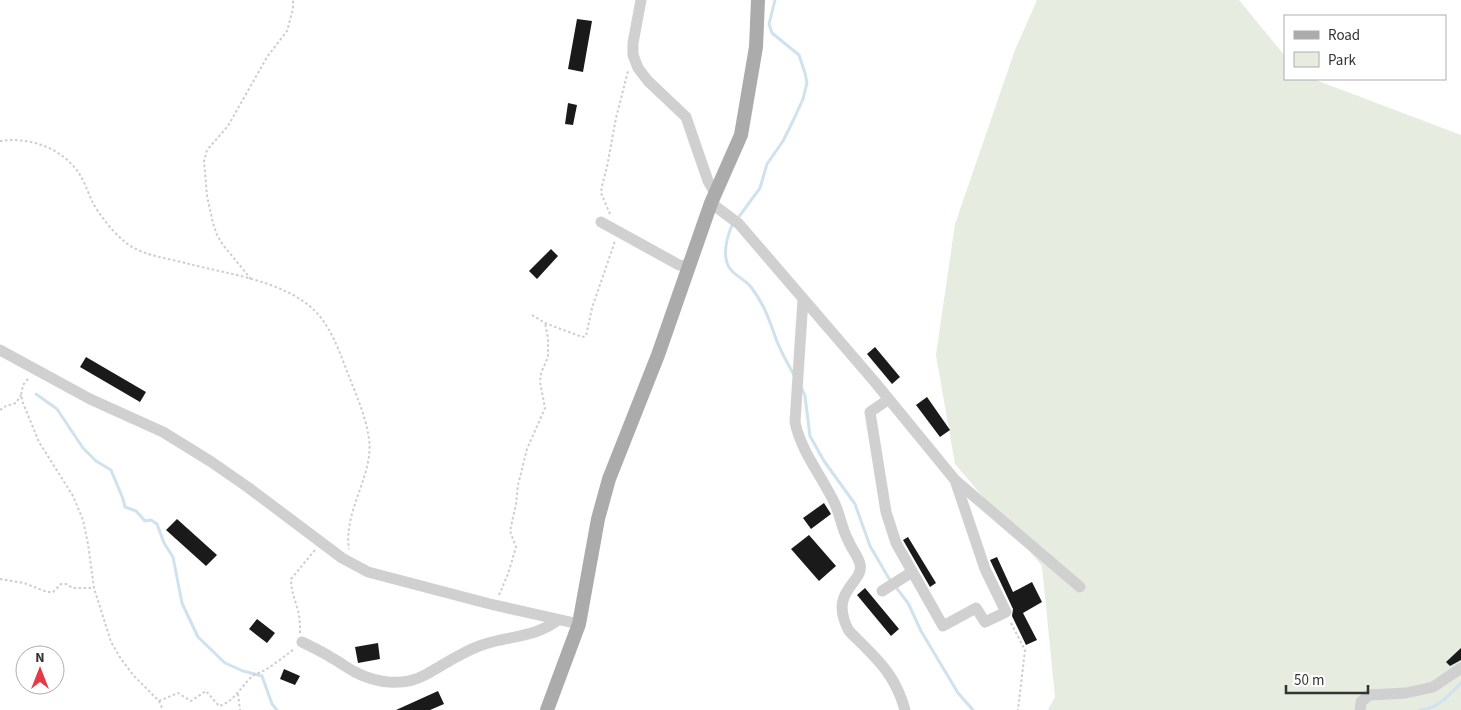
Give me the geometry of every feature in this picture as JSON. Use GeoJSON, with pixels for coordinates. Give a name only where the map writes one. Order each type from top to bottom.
{"type":"FeatureCollection","features":[{"type":"Feature","properties":{"kind":"main road"},"geometry":{"type":"LineString","coordinates":[[547,710],[579,624],[598,519],[609,480],[658,356],[713,198],[741,135],[756,47],[758,0]]}},
{"type":"Feature","properties":{"kind":"street"},"geometry":{"type":"LineString","coordinates":[[641,0],[633,43],[633,55],[638,68],[648,81],[686,117],[713,198],[738,224],[889,399],[955,480],[1080,587]]}},
{"type":"Feature","properties":{"kind":"street"},"geometry":{"type":"LineString","coordinates":[[600,222],[679,265],[688,266]]}},
{"type":"Feature","properties":{"kind":"street"},"geometry":{"type":"LineString","coordinates":[[803,299],[795,422],[797,434],[801,446],[836,505],[844,532],[860,564],[859,575],[843,597],[845,623],[849,631],[887,670],[895,682],[905,710]]}},
{"type":"Feature","properties":{"kind":"street"},"geometry":{"type":"LineString","coordinates":[[0,350],[90,398],[162,432],[210,461],[322,543],[354,565],[368,572],[490,604],[579,624]]}},
{"type":"Feature","properties":{"kind":"street"},"geometry":{"type":"LineString","coordinates":[[889,399],[870,412],[886,512],[896,543],[943,626],[976,608],[984,622],[1006,612],[985,569],[955,480]]}},
{"type":"Feature","properties":{"kind":"street"},"geometry":{"type":"LineString","coordinates":[[889,586],[912,572]]}},
{"type":"Feature","properties":{"kind":"street"},"geometry":{"type":"LineString","coordinates":[[302,642],[332,657],[354,672],[378,682],[404,682],[423,676],[458,655],[481,645],[546,629],[558,620]]}},
{"type":"Feature","properties":{"kind":"street"},"geometry":{"type":"LineString","coordinates":[[1360,710],[1361,702],[1369,695],[1406,694],[1433,687],[1461,668]]}},
{"type":"Feature","properties":{"kind":"path"},"geometry":{"type":"LineString","coordinates":[[250,279],[217,235],[207,196],[204,161],[207,150],[228,126],[267,57],[284,36],[293,9],[293,0]]}},
{"type":"Feature","properties":{"kind":"path"},"geometry":{"type":"LineString","coordinates":[[532,315],[545,324],[582,337],[586,336],[592,308],[619,232],[601,193],[623,86],[633,55]]}},
{"type":"Feature","properties":{"kind":"path"},"geometry":{"type":"LineString","coordinates":[[0,141],[26,141],[42,145],[68,160],[76,169],[93,204],[114,230],[134,249],[250,279],[294,296],[314,310],[331,334],[357,395],[369,439],[366,468],[354,505],[350,526],[348,545],[350,558],[354,565]]}},
{"type":"Feature","properties":{"kind":"path"},"geometry":{"type":"LineString","coordinates":[[490,604],[498,597],[514,556],[516,547],[510,531],[518,485],[532,436],[544,408],[540,382],[541,373],[548,358],[548,338],[545,324]]}},
{"type":"Feature","properties":{"kind":"path"},"geometry":{"type":"LineString","coordinates":[[0,410],[16,403],[21,395],[23,385],[36,370]]}},
{"type":"Feature","properties":{"kind":"path"},"geometry":{"type":"LineString","coordinates":[[21,395],[40,442],[73,496],[82,520],[88,544],[94,588],[111,642],[133,675],[159,701],[163,710]]}},
{"type":"Feature","properties":{"kind":"path"},"geometry":{"type":"LineString","coordinates":[[159,701],[178,694],[191,701],[206,691],[219,706],[224,704],[238,694],[256,673],[265,670],[302,642],[298,608],[291,590],[291,579],[322,543]]}},
{"type":"Feature","properties":{"kind":"path"},"geometry":{"type":"LineString","coordinates":[[0,579],[24,584],[47,592],[53,592],[61,584],[66,584],[73,588],[94,588]]}},
{"type":"Feature","properties":{"kind":"path"},"geometry":{"type":"LineString","coordinates":[[1006,612],[1025,650],[1018,710]]}},
{"type":"Feature","properties":{"kind":"path"},"geometry":{"type":"LineString","coordinates":[[238,694],[240,710]]}},
{"type":"Feature","properties":{"kind":"green space"},"geometry":{"type":"Polygon","coordinates":[[[1037,0],[1239,0],[1284,55],[1284,80],[1316,80],[1461,135],[1461,710],[1048,710],[1055,697],[1042,566],[955,464],[936,355],[955,224],[1015,50],[1037,0]]]}},
{"type":"Feature","properties":{"kind":"building"},"geometry":{"type":"Polygon","coordinates":[[[577,19],[592,21],[583,72],[568,69],[577,19]]]}},
{"type":"Feature","properties":{"kind":"building"},"geometry":{"type":"Polygon","coordinates":[[[568,103],[577,105],[573,125],[565,124],[568,103]]]}},
{"type":"Feature","properties":{"kind":"building"},"geometry":{"type":"Polygon","coordinates":[[[551,249],[558,256],[537,279],[529,271],[551,249]]]}},
{"type":"Feature","properties":{"kind":"building"},"geometry":{"type":"Polygon","coordinates":[[[875,347],[900,377],[892,384],[867,354],[875,347]]]}},
{"type":"Feature","properties":{"kind":"building"},"geometry":{"type":"Polygon","coordinates":[[[86,357],[146,392],[140,402],[80,367],[86,357]]]}},
{"type":"Feature","properties":{"kind":"building"},"geometry":{"type":"Polygon","coordinates":[[[927,397],[950,430],[940,437],[916,405],[927,397]]]}},
{"type":"Feature","properties":{"kind":"building"},"geometry":{"type":"Polygon","coordinates":[[[824,503],[831,514],[811,529],[803,518],[824,503]]]}},
{"type":"Feature","properties":{"kind":"building"},"geometry":{"type":"Polygon","coordinates":[[[177,519],[217,555],[206,566],[166,530],[177,519]]]}},
{"type":"Feature","properties":{"kind":"building"},"geometry":{"type":"Polygon","coordinates":[[[809,535],[836,566],[819,581],[791,549],[809,535]]]}},
{"type":"Feature","properties":{"kind":"building"},"geometry":{"type":"Polygon","coordinates":[[[908,537],[936,583],[930,587],[903,540],[908,537]]]}},
{"type":"Feature","properties":{"kind":"building"},"geometry":{"type":"Polygon","coordinates":[[[997,557],[1013,592],[1032,582],[1042,602],[1023,613],[1037,640],[1026,645],[1012,616],[1013,609],[990,560],[997,557]]]}},
{"type":"Feature","properties":{"kind":"building"},"geometry":{"type":"Polygon","coordinates":[[[865,588],[899,629],[891,636],[857,595],[865,588]]]}},
{"type":"Feature","properties":{"kind":"building"},"geometry":{"type":"Polygon","coordinates":[[[257,619],[275,633],[267,643],[249,629],[257,619]]]}},
{"type":"Feature","properties":{"kind":"building"},"geometry":{"type":"Polygon","coordinates":[[[378,643],[380,659],[358,663],[355,647],[378,643]]]}},
{"type":"Feature","properties":{"kind":"building"},"geometry":{"type":"Polygon","coordinates":[[[1461,648],[1461,660],[1450,666],[1446,662],[1461,648]]]}},
{"type":"Feature","properties":{"kind":"building"},"geometry":{"type":"Polygon","coordinates":[[[284,669],[300,676],[295,685],[280,679],[284,669]]]}},
{"type":"Feature","properties":{"kind":"building"},"geometry":{"type":"Polygon","coordinates":[[[438,691],[444,704],[430,710],[396,710],[438,691]]]}},
{"type":"Feature","properties":{"kind":"waterway"},"geometry":{"type":"LineString","coordinates":[[738,218],[760,188],[767,164],[783,141],[793,121],[803,99],[807,83],[799,55],[772,33],[769,24],[775,0]]}},
{"type":"Feature","properties":{"kind":"waterway"},"geometry":{"type":"LineString","coordinates":[[732,225],[726,244],[727,263],[731,271],[748,284],[759,299],[794,375]]}},
{"type":"Feature","properties":{"kind":"waterway"},"geometry":{"type":"LineString","coordinates":[[802,389],[805,396],[810,436],[824,461],[855,504],[870,546],[891,582]]}},
{"type":"Feature","properties":{"kind":"waterway"},"geometry":{"type":"LineString","coordinates":[[36,394],[57,409],[83,448],[96,461],[111,470],[125,507],[136,511],[145,521],[151,520],[157,524],[164,543],[173,557],[182,603],[198,637],[225,663],[243,671],[262,676],[272,704],[277,710]]}},
{"type":"Feature","properties":{"kind":"waterway"},"geometry":{"type":"LineString","coordinates":[[895,586],[908,603],[921,631],[958,693],[973,710]]}},
{"type":"Feature","properties":{"kind":"waterway"},"geometry":{"type":"LineString","coordinates":[[1420,710],[1438,704],[1448,697],[1461,683]]}}]}
